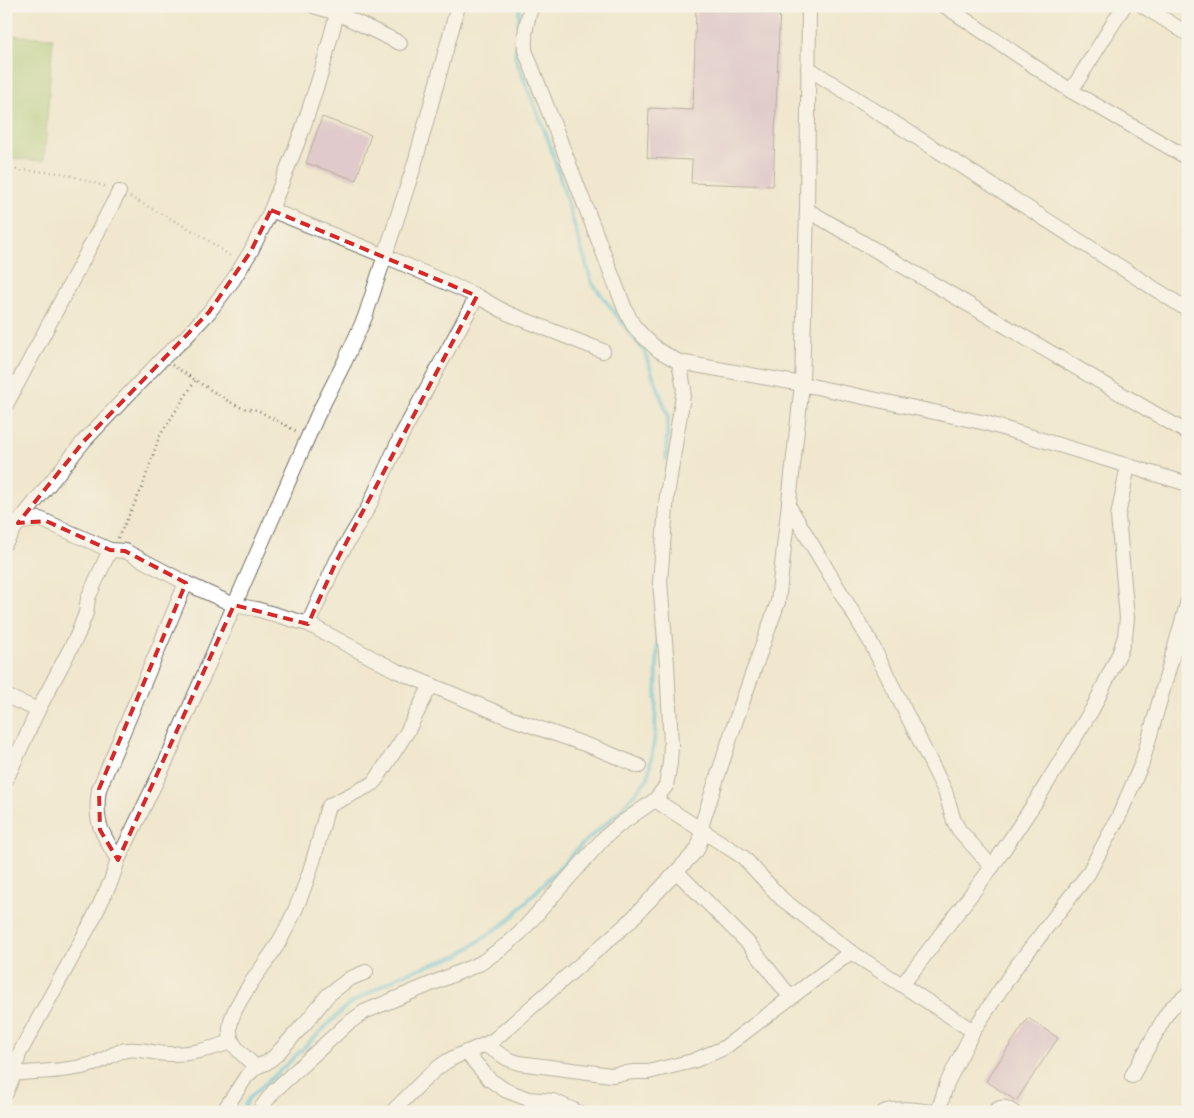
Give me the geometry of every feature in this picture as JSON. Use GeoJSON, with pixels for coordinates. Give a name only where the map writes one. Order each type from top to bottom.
{"type":"FeatureCollection","features":[{"type":"Feature","properties":{"kind":"street"},"geometry":{"type":"LineString","coordinates":[[314,6],[338,10],[400,43]]}},
{"type":"Feature","properties":{"kind":"street"},"geometry":{"type":"LineString","coordinates":[[6,1093],[10,1075],[19,1054],[92,921],[118,860],[167,759],[318,414],[365,317],[416,157],[458,6]]}},
{"type":"Feature","properties":{"kind":"street"},"geometry":{"type":"LineString","coordinates":[[532,6],[524,36],[525,50],[625,309],[633,325],[658,350],[679,362],[802,384],[986,423],[1188,484]]}},
{"type":"Feature","properties":{"kind":"street"},"geometry":{"type":"LineString","coordinates":[[392,1112],[445,1062],[495,1039],[628,924],[697,850],[701,839],[700,830],[778,602],[790,508],[802,384],[808,210],[809,6]]}},
{"type":"Feature","properties":{"kind":"street"},"geometry":{"type":"LineString","coordinates":[[945,6],[1071,91],[1188,158]]}},
{"type":"Feature","properties":{"kind":"street"},"geometry":{"type":"LineString","coordinates":[[1071,91],[1124,6]]}},
{"type":"Feature","properties":{"kind":"street"},"geometry":{"type":"LineString","coordinates":[[1143,6],[1188,34]]}},
{"type":"Feature","properties":{"kind":"street"},"geometry":{"type":"LineString","coordinates":[[6,542],[12,521],[84,441],[209,312],[261,234],[313,98],[338,10]]}},
{"type":"Feature","properties":{"kind":"street"},"geometry":{"type":"LineString","coordinates":[[808,68],[1188,310]]}},
{"type":"Feature","properties":{"kind":"street"},"geometry":{"type":"LineString","coordinates":[[6,405],[119,192]]}},
{"type":"Feature","properties":{"kind":"street"},"geometry":{"type":"LineString","coordinates":[[271,210],[477,296],[507,313],[604,351]]}},
{"type":"Feature","properties":{"kind":"street"},"geometry":{"type":"LineString","coordinates":[[808,210],[1188,433]]}},
{"type":"Feature","properties":{"kind":"street"},"geometry":{"type":"LineString","coordinates":[[308,624],[337,560],[369,506],[400,438],[477,296]]}},
{"type":"Feature","properties":{"kind":"street"},"geometry":{"type":"LineString","coordinates":[[258,1112],[274,1091],[352,1020],[364,1012],[481,963],[506,945],[520,933],[604,838],[655,800],[666,786],[671,745],[660,582],[667,495],[684,389],[679,362]]}},
{"type":"Feature","properties":{"kind":"street"},"geometry":{"type":"LineString","coordinates":[[903,984],[992,867],[1072,745],[1094,708],[1120,652],[1125,636],[1127,618],[1118,516],[1128,466]]}},
{"type":"Feature","properties":{"kind":"street"},"geometry":{"type":"LineString","coordinates":[[790,508],[871,642],[945,791],[954,821],[959,830],[992,867]]}},
{"type":"Feature","properties":{"kind":"street"},"geometry":{"type":"LineString","coordinates":[[12,521],[40,519],[110,550],[125,551],[186,584],[234,605],[256,609],[308,624],[395,670],[510,718],[598,749],[639,766]]}},
{"type":"Feature","properties":{"kind":"street"},"geometry":{"type":"LineString","coordinates":[[6,780],[38,710],[77,636],[86,613],[88,598],[110,550]]}},
{"type":"Feature","properties":{"kind":"street"},"geometry":{"type":"LineString","coordinates":[[118,860],[100,830],[98,823],[96,804],[99,789],[186,584]]}},
{"type":"Feature","properties":{"kind":"street"},"geometry":{"type":"LineString","coordinates":[[938,1112],[947,1083],[973,1030],[1015,968],[1088,874],[1119,816],[1142,762],[1188,601]]}},
{"type":"Feature","properties":{"kind":"street"},"geometry":{"type":"LineString","coordinates":[[256,1067],[231,1042],[230,1023],[243,996],[279,942],[289,922],[316,854],[330,804],[374,783],[407,732],[431,685]]}},
{"type":"Feature","properties":{"kind":"street"},"geometry":{"type":"LineString","coordinates":[[6,696],[38,710]]}},
{"type":"Feature","properties":{"kind":"street"},"geometry":{"type":"LineString","coordinates":[[655,800],[743,857],[782,899],[851,952],[973,1030]]}},
{"type":"Feature","properties":{"kind":"street"},"geometry":{"type":"LineString","coordinates":[[677,872],[749,944],[791,998]]}},
{"type":"Feature","properties":{"kind":"street"},"geometry":{"type":"LineString","coordinates":[[485,1045],[518,1063],[611,1075],[648,1072],[693,1061],[724,1048],[851,952]]}},
{"type":"Feature","properties":{"kind":"street"},"geometry":{"type":"LineString","coordinates":[[222,1112],[246,1077],[256,1067],[266,1063],[275,1056],[328,995],[349,980],[366,972]]}},
{"type":"Feature","properties":{"kind":"street"},"geometry":{"type":"LineString","coordinates":[[1132,1076],[1166,1014],[1188,994]]}},
{"type":"Feature","properties":{"kind":"street"},"geometry":{"type":"LineString","coordinates":[[10,1075],[92,1065],[124,1050],[144,1050],[167,1054],[188,1053],[205,1051],[231,1042]]}},
{"type":"Feature","properties":{"kind":"street"},"geometry":{"type":"LineString","coordinates":[[466,1052],[489,1079],[505,1090],[528,1099],[553,1101],[578,1112]]}},
{"type":"Feature","properties":{"kind":"street"},"geometry":{"type":"LineString","coordinates":[[994,1112],[998,1108],[1006,1107],[1013,1112]]}},
{"type":"Feature","properties":{"kind":"street"},"geometry":{"type":"LineString","coordinates":[[884,1112],[906,1109],[932,1112]]}},
{"type":"Feature","properties":{"kind":"path"},"geometry":{"type":"LineString","coordinates":[[6,169],[62,173],[119,192],[199,234],[242,264]]}},
{"type":"Feature","properties":{"kind":"path"},"geometry":{"type":"LineString","coordinates":[[162,359],[228,401],[242,408],[257,410],[308,438]]}},
{"type":"Feature","properties":{"kind":"path"},"geometry":{"type":"LineString","coordinates":[[110,550],[120,534],[142,488],[159,436],[195,381]]}},
{"type":"Feature","properties":{"kind":"highlighted area"},"geometry":{"type":"Polygon","coordinates":[[[271,210],[477,296],[337,560],[308,624],[234,605],[118,860],[100,830],[99,789],[186,583],[125,551],[110,550],[46,521],[18,523],[84,441],[209,312],[251,251],[271,210]]]}},
{"type":"Feature","properties":{"kind":"green space"},"geometry":{"type":"Polygon","coordinates":[[[6,35],[53,38],[44,161],[6,158],[6,35]]]}},
{"type":"Feature","properties":{"kind":"building"},"geometry":{"type":"Polygon","coordinates":[[[696,6],[780,6],[773,186],[691,183],[692,160],[647,158],[649,108],[693,110],[696,6]]]}},
{"type":"Feature","properties":{"kind":"building"},"geometry":{"type":"Polygon","coordinates":[[[322,117],[371,135],[356,180],[306,163],[322,117]]]}},
{"type":"Feature","properties":{"kind":"building"},"geometry":{"type":"Polygon","coordinates":[[[1028,1018],[1058,1038],[1016,1101],[986,1081],[1028,1018]]]}},
{"type":"Feature","properties":{"kind":"waterway"},"geometry":{"type":"LineString","coordinates":[[520,6],[515,57],[549,142],[592,283],[644,351],[668,416],[666,459]]}},
{"type":"Feature","properties":{"kind":"waterway"},"geometry":{"type":"LineString","coordinates":[[240,1112],[250,1097],[348,1005],[401,975],[459,955],[509,920],[580,846],[617,814],[648,778],[655,735],[658,631]]}}]}
